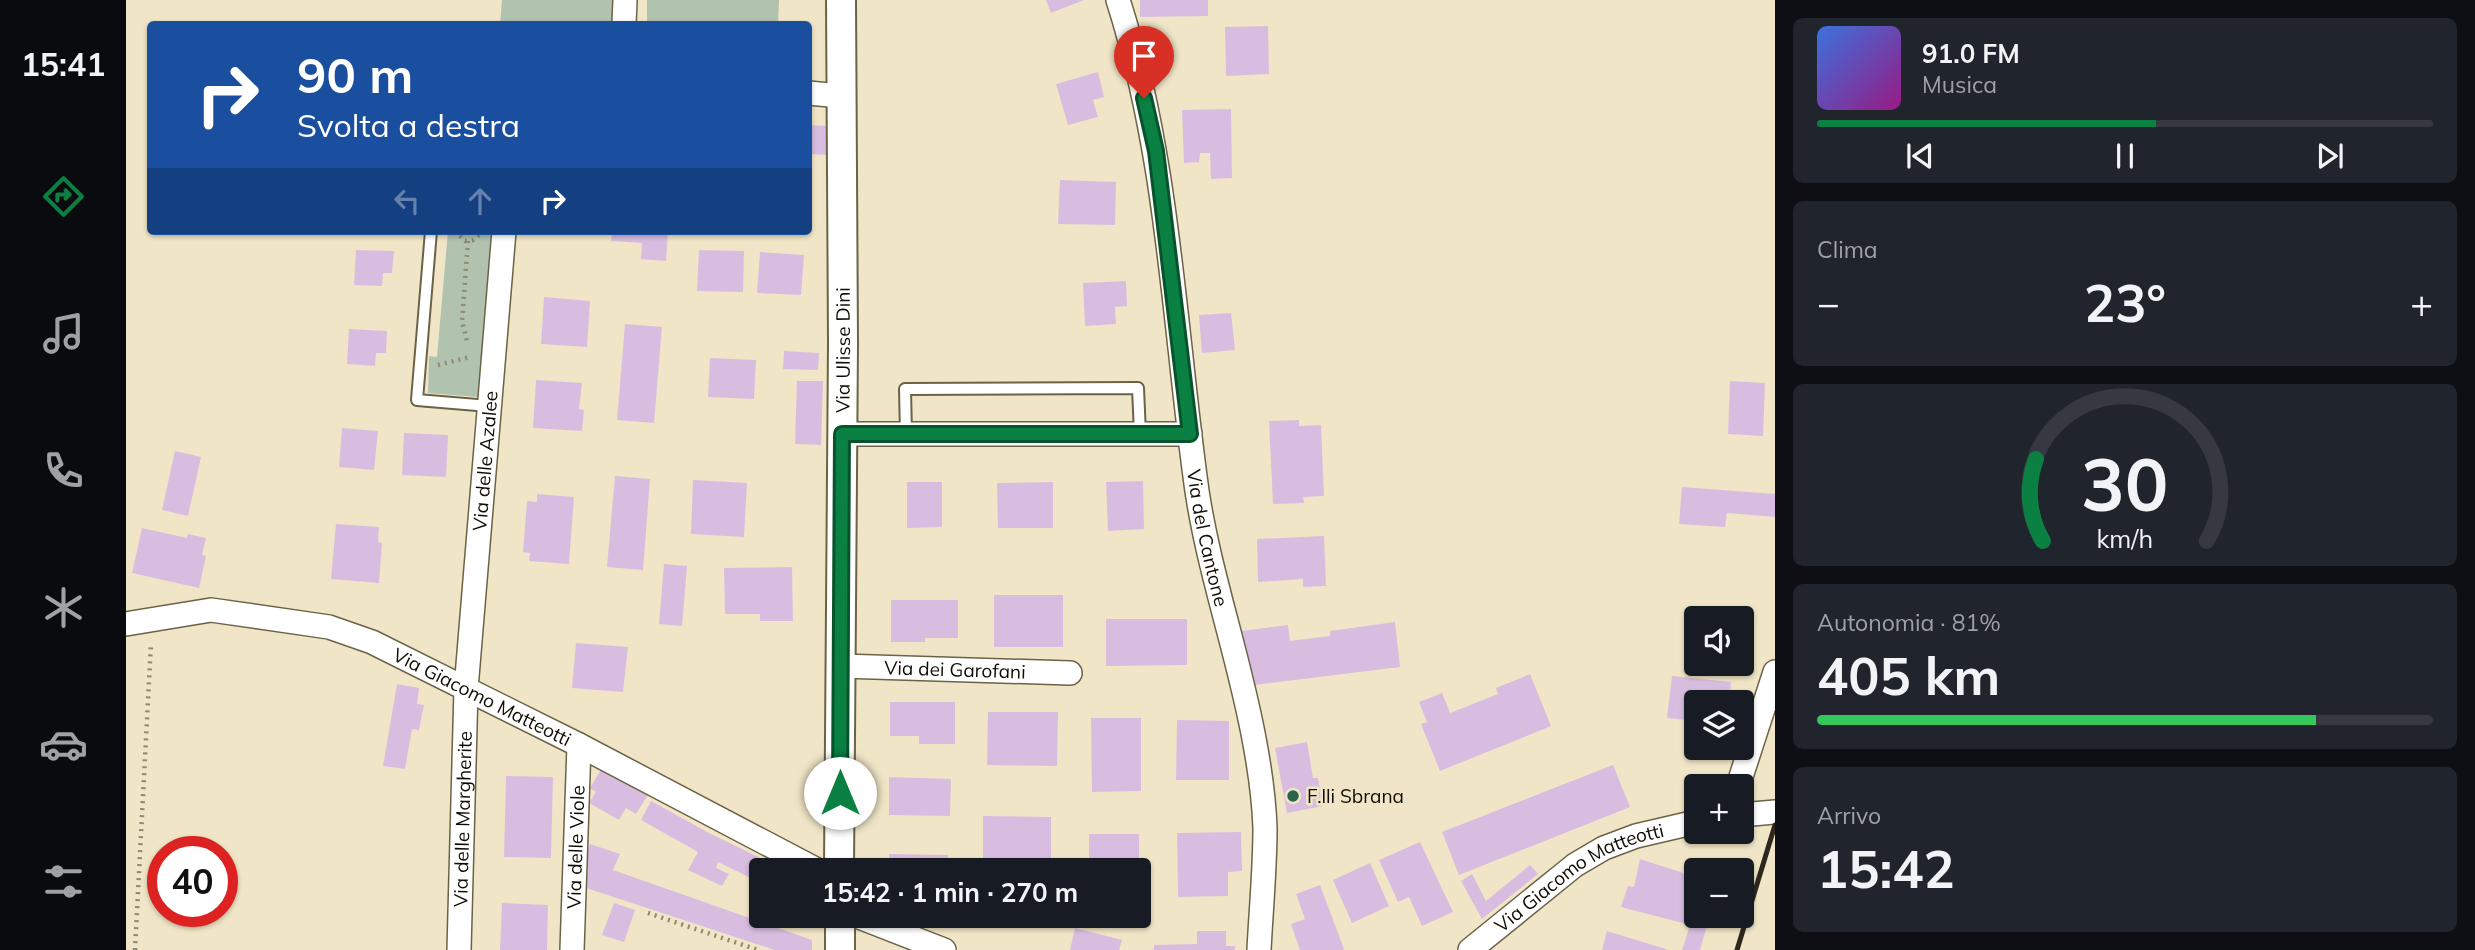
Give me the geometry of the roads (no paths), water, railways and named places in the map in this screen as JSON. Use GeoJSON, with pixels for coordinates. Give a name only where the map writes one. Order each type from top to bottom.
{"type":"FeatureCollection","features":[{"type":"Feature","properties":{"kind":"street"},"geometry":{"type":"LineString","coordinates":[[624,21],[625,0]]}},
{"type":"Feature","properties":{"kind":"street","name":"Via Ulisse Dini"},"geometry":{"type":"LineString","coordinates":[[839,858],[841,0]]}},
{"type":"Feature","properties":{"kind":"street","name":"Via del Cantone"},"geometry":{"type":"LineString","coordinates":[[1118,0],[1132,44],[1156,151],[1198,495],[1211,561],[1246,698],[1260,781],[1265,829],[1259,950]]}},
{"type":"Feature","properties":{"kind":"street"},"geometry":{"type":"LineString","coordinates":[[812,93],[841,96]]}},
{"type":"Feature","properties":{"kind":"street","name":"Via delle Azalee"},"geometry":{"type":"LineString","coordinates":[[466,689],[479,405],[502,235]]}},
{"type":"Feature","properties":{"kind":"street"},"geometry":{"type":"LineString","coordinates":[[842,434],[1190,434]]}},
{"type":"Feature","properties":{"kind":"street","name":"Via Giacomo Matteotti"},"geometry":{"type":"LineString","coordinates":[[126,624],[211,610],[329,626],[372,642],[579,745],[794,858]]}},
{"type":"Feature","properties":{"kind":"street","name":"Via dei Garofani"},"geometry":{"type":"LineString","coordinates":[[841,666],[1070,673]]}},
{"type":"Feature","properties":{"kind":"street"},"geometry":{"type":"LineString","coordinates":[[1742,774],[1775,673]]}},
{"type":"Feature","properties":{"kind":"street","name":"Via delle Margherite"},"geometry":{"type":"LineString","coordinates":[[459,950],[466,689]]}},
{"type":"Feature","properties":{"kind":"street","name":"Via delle Viole"},"geometry":{"type":"LineString","coordinates":[[572,950],[579,745]]}},
{"type":"Feature","properties":{"kind":"street"},"geometry":{"type":"LineString","coordinates":[[1754,814],[1775,812]]}},
{"type":"Feature","properties":{"kind":"street","name":"Via Giacomo Matteotti"},"geometry":{"type":"LineString","coordinates":[[1471,950],[1575,865],[1604,848],[1636,836],[1684,825]]}},
{"type":"Feature","properties":{"kind":"street"},"geometry":{"type":"LineString","coordinates":[[840,928],[840,950]]}},
{"type":"Feature","properties":{"kind":"street"},"geometry":{"type":"LineString","coordinates":[[887,928],[944,950]]}},
{"type":"Feature","properties":{"kind":"lane"},"geometry":{"type":"LineString","coordinates":[[431,235],[418,400],[479,405]]}},
{"type":"Feature","properties":{"kind":"lane"},"geometry":{"type":"LineString","coordinates":[[906,434],[905,389],[1138,388],[1140,434]]}},
{"type":"Feature","properties":{"kind":"railway"},"geometry":{"type":"LineString","coordinates":[[1737,950],[1775,825]]}},
{"type":"Feature","properties":{"kind":"place","name":"F.lli Sbrana"},"geometry":{"type":"Point","coordinates":[1293,796]}}]}
